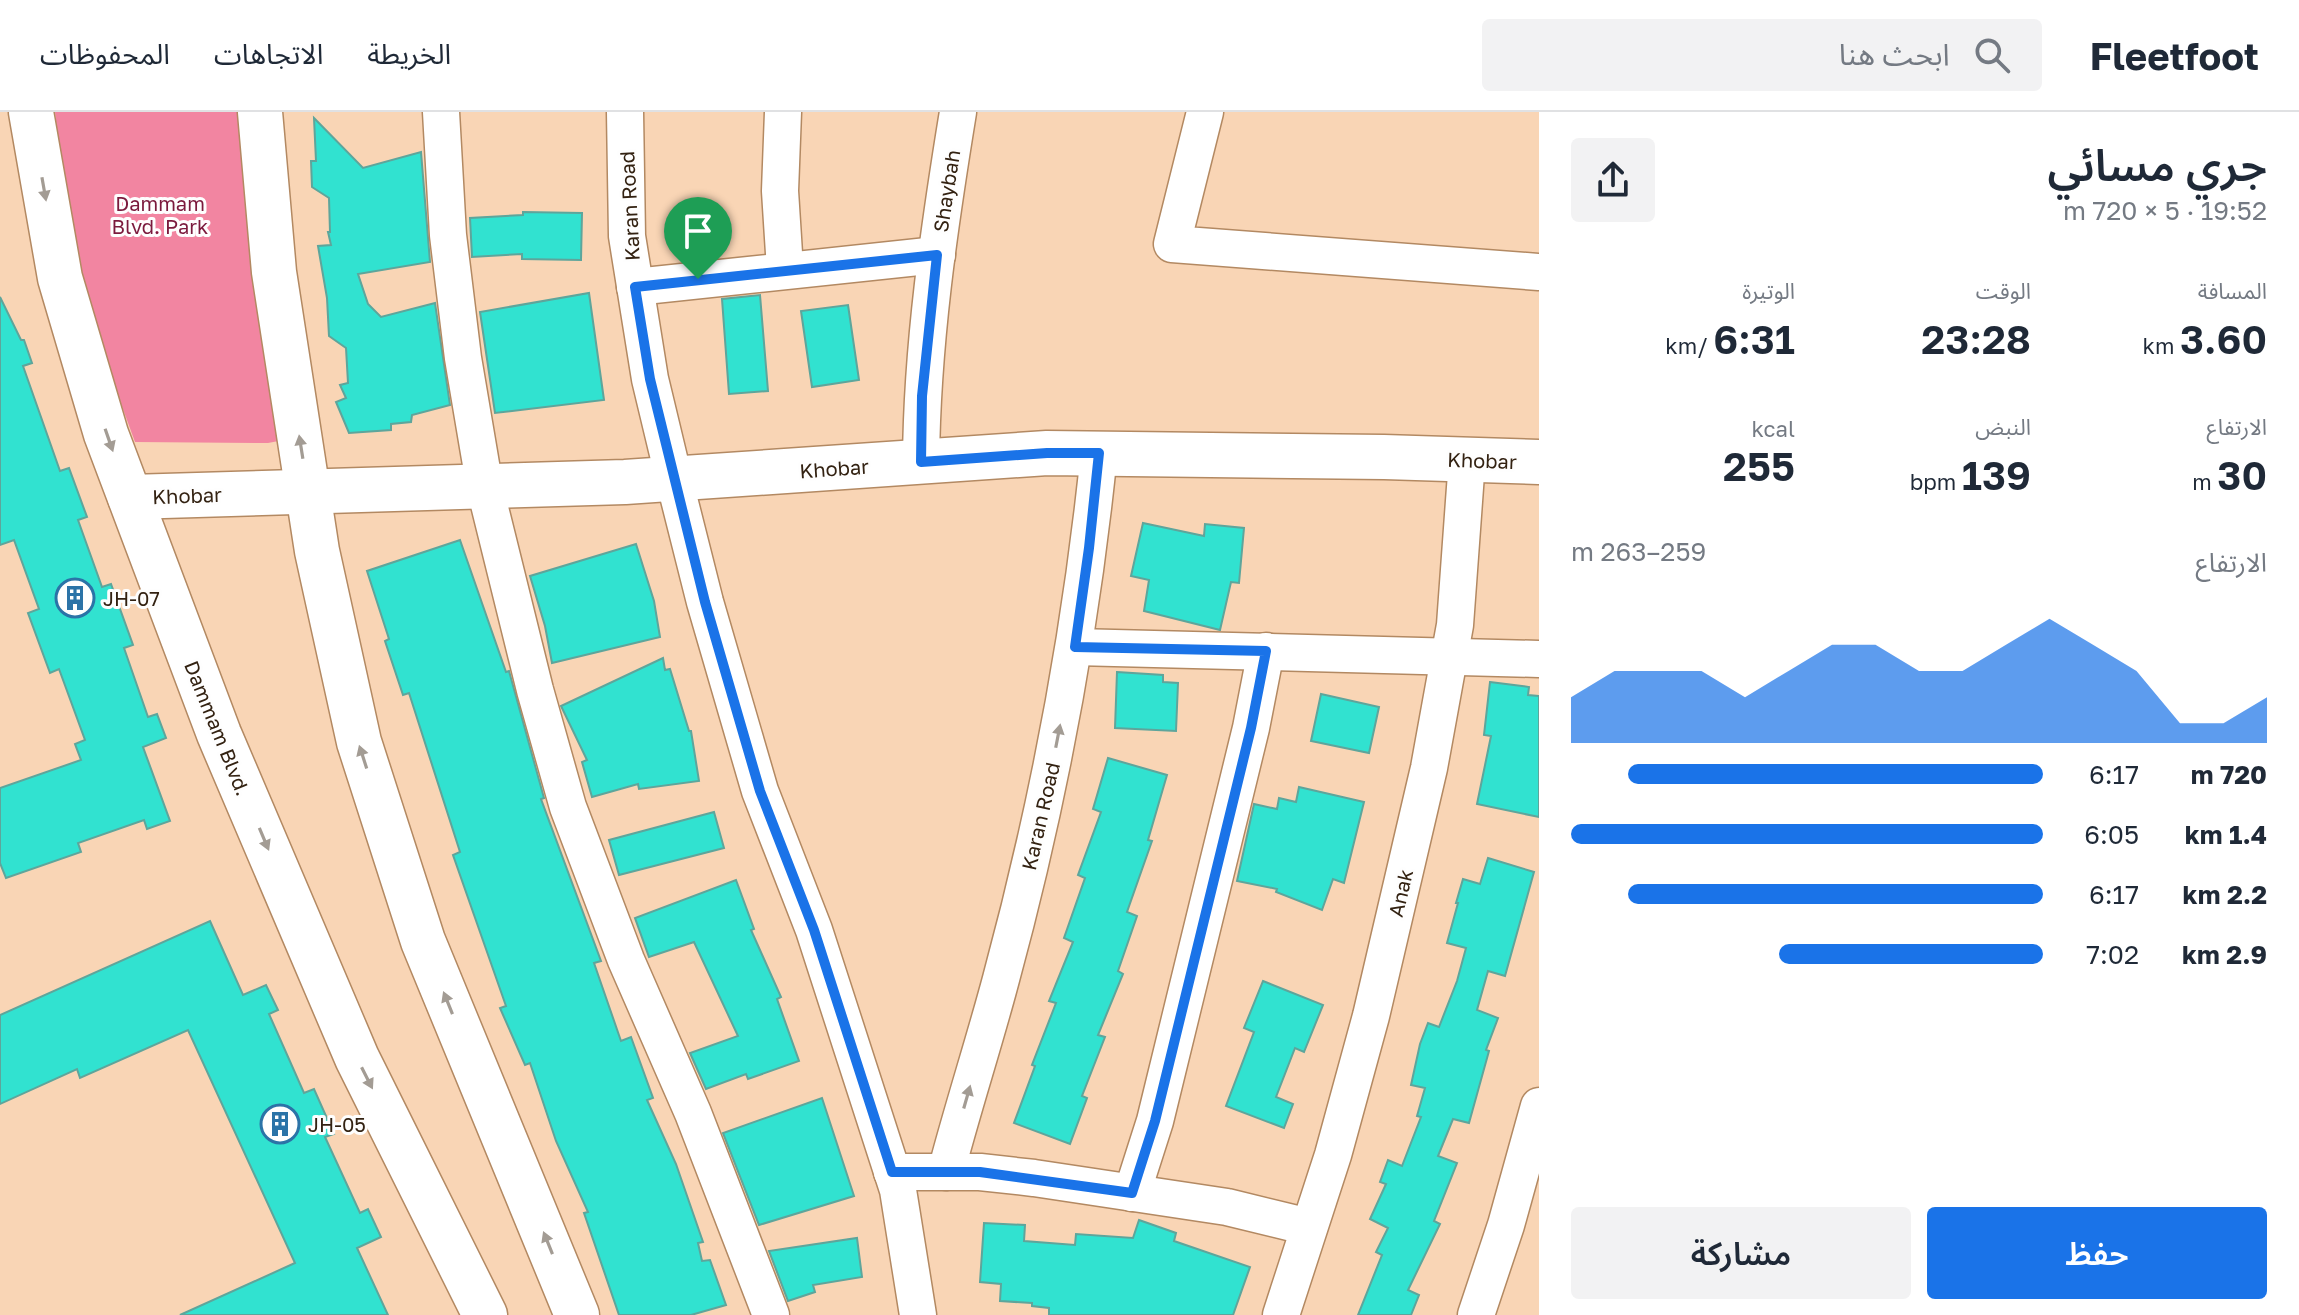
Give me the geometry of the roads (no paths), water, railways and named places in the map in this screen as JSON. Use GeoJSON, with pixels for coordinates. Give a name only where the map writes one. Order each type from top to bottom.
{"type":"FeatureCollection","features":[{"type":"Feature","properties":{"kind":"main road","name":"Dammam Blvd."},"geometry":{"type":"LineString","coordinates":[[31,112],[60,278],[106,434],[219,734],[357,1058],[485,1315]]}},
{"type":"Feature","properties":{"kind":"main road"},"geometry":{"type":"LineString","coordinates":[[260,112],[274,272],[317,551],[359,742],[423,941],[577,1315]]}},
{"type":"Feature","properties":{"kind":"main road","name":"Khobar"},"geometry":{"type":"LineString","coordinates":[[130,497],[485,488],[674,479],[1047,453],[1539,462]]}},
{"type":"Feature","properties":{"kind":"street"},"geometry":{"type":"LineString","coordinates":[[441,112],[451,265],[463,358],[485,488],[535,690],[568,807],[626,960],[693,1113],[771,1315]]}},
{"type":"Feature","properties":{"kind":"street","name":"Karan Road"},"geometry":{"type":"LineString","coordinates":[[625,112],[627,236],[650,379],[674,479],[705,602],[760,791],[814,930],[898,1190],[918,1315]]}},
{"type":"Feature","properties":{"kind":"street"},"geometry":{"type":"LineString","coordinates":[[783,112],[780,191],[785,269]]}},
{"type":"Feature","properties":{"kind":"street","name":"Shaybah"},"geometry":{"type":"LineString","coordinates":[[921,462],[922,396],[937,255],[958,112]]}},
{"type":"Feature","properties":{"kind":"street"},"geometry":{"type":"LineString","coordinates":[[1205,112],[1172,244],[1539,272]]}},
{"type":"Feature","properties":{"kind":"street"},"geometry":{"type":"LineString","coordinates":[[635,287],[937,255]]}},
{"type":"Feature","properties":{"kind":"street","name":"Karan Road"},"geometry":{"type":"LineString","coordinates":[[946,1172],[1012,938],[1057,742],[1075,647],[1099,453]]}},
{"type":"Feature","properties":{"kind":"street","name":"Anak"},"geometry":{"type":"LineString","coordinates":[[1281,1315],[1333,1155],[1374,1001],[1429,768],[1457,595],[1467,460]]}},
{"type":"Feature","properties":{"kind":"street"},"geometry":{"type":"LineString","coordinates":[[1075,647],[1539,659]]}},
{"type":"Feature","properties":{"kind":"street"},"geometry":{"type":"LineString","coordinates":[[1132,1193],[1155,1121],[1251,728],[1266,651]]}},
{"type":"Feature","properties":{"kind":"street"},"geometry":{"type":"LineString","coordinates":[[1476,1315],[1506,1225],[1539,1106]]}},
{"type":"Feature","properties":{"kind":"street"},"geometry":{"type":"LineString","coordinates":[[892,1172],[980,1172],[1227,1207],[1309,1227]]}},
{"type":"Feature","properties":{"kind":"place","name":"JH-07"},"geometry":{"type":"Point","coordinates":[75,598]}},
{"type":"Feature","properties":{"kind":"place","name":"JH-05"},"geometry":{"type":"Point","coordinates":[280,1124]}},
{"type":"Feature","properties":{"kind":"park label","name":"Dammam Blvd. Park"},"geometry":{"type":"Point","coordinates":[160,214]}}]}
